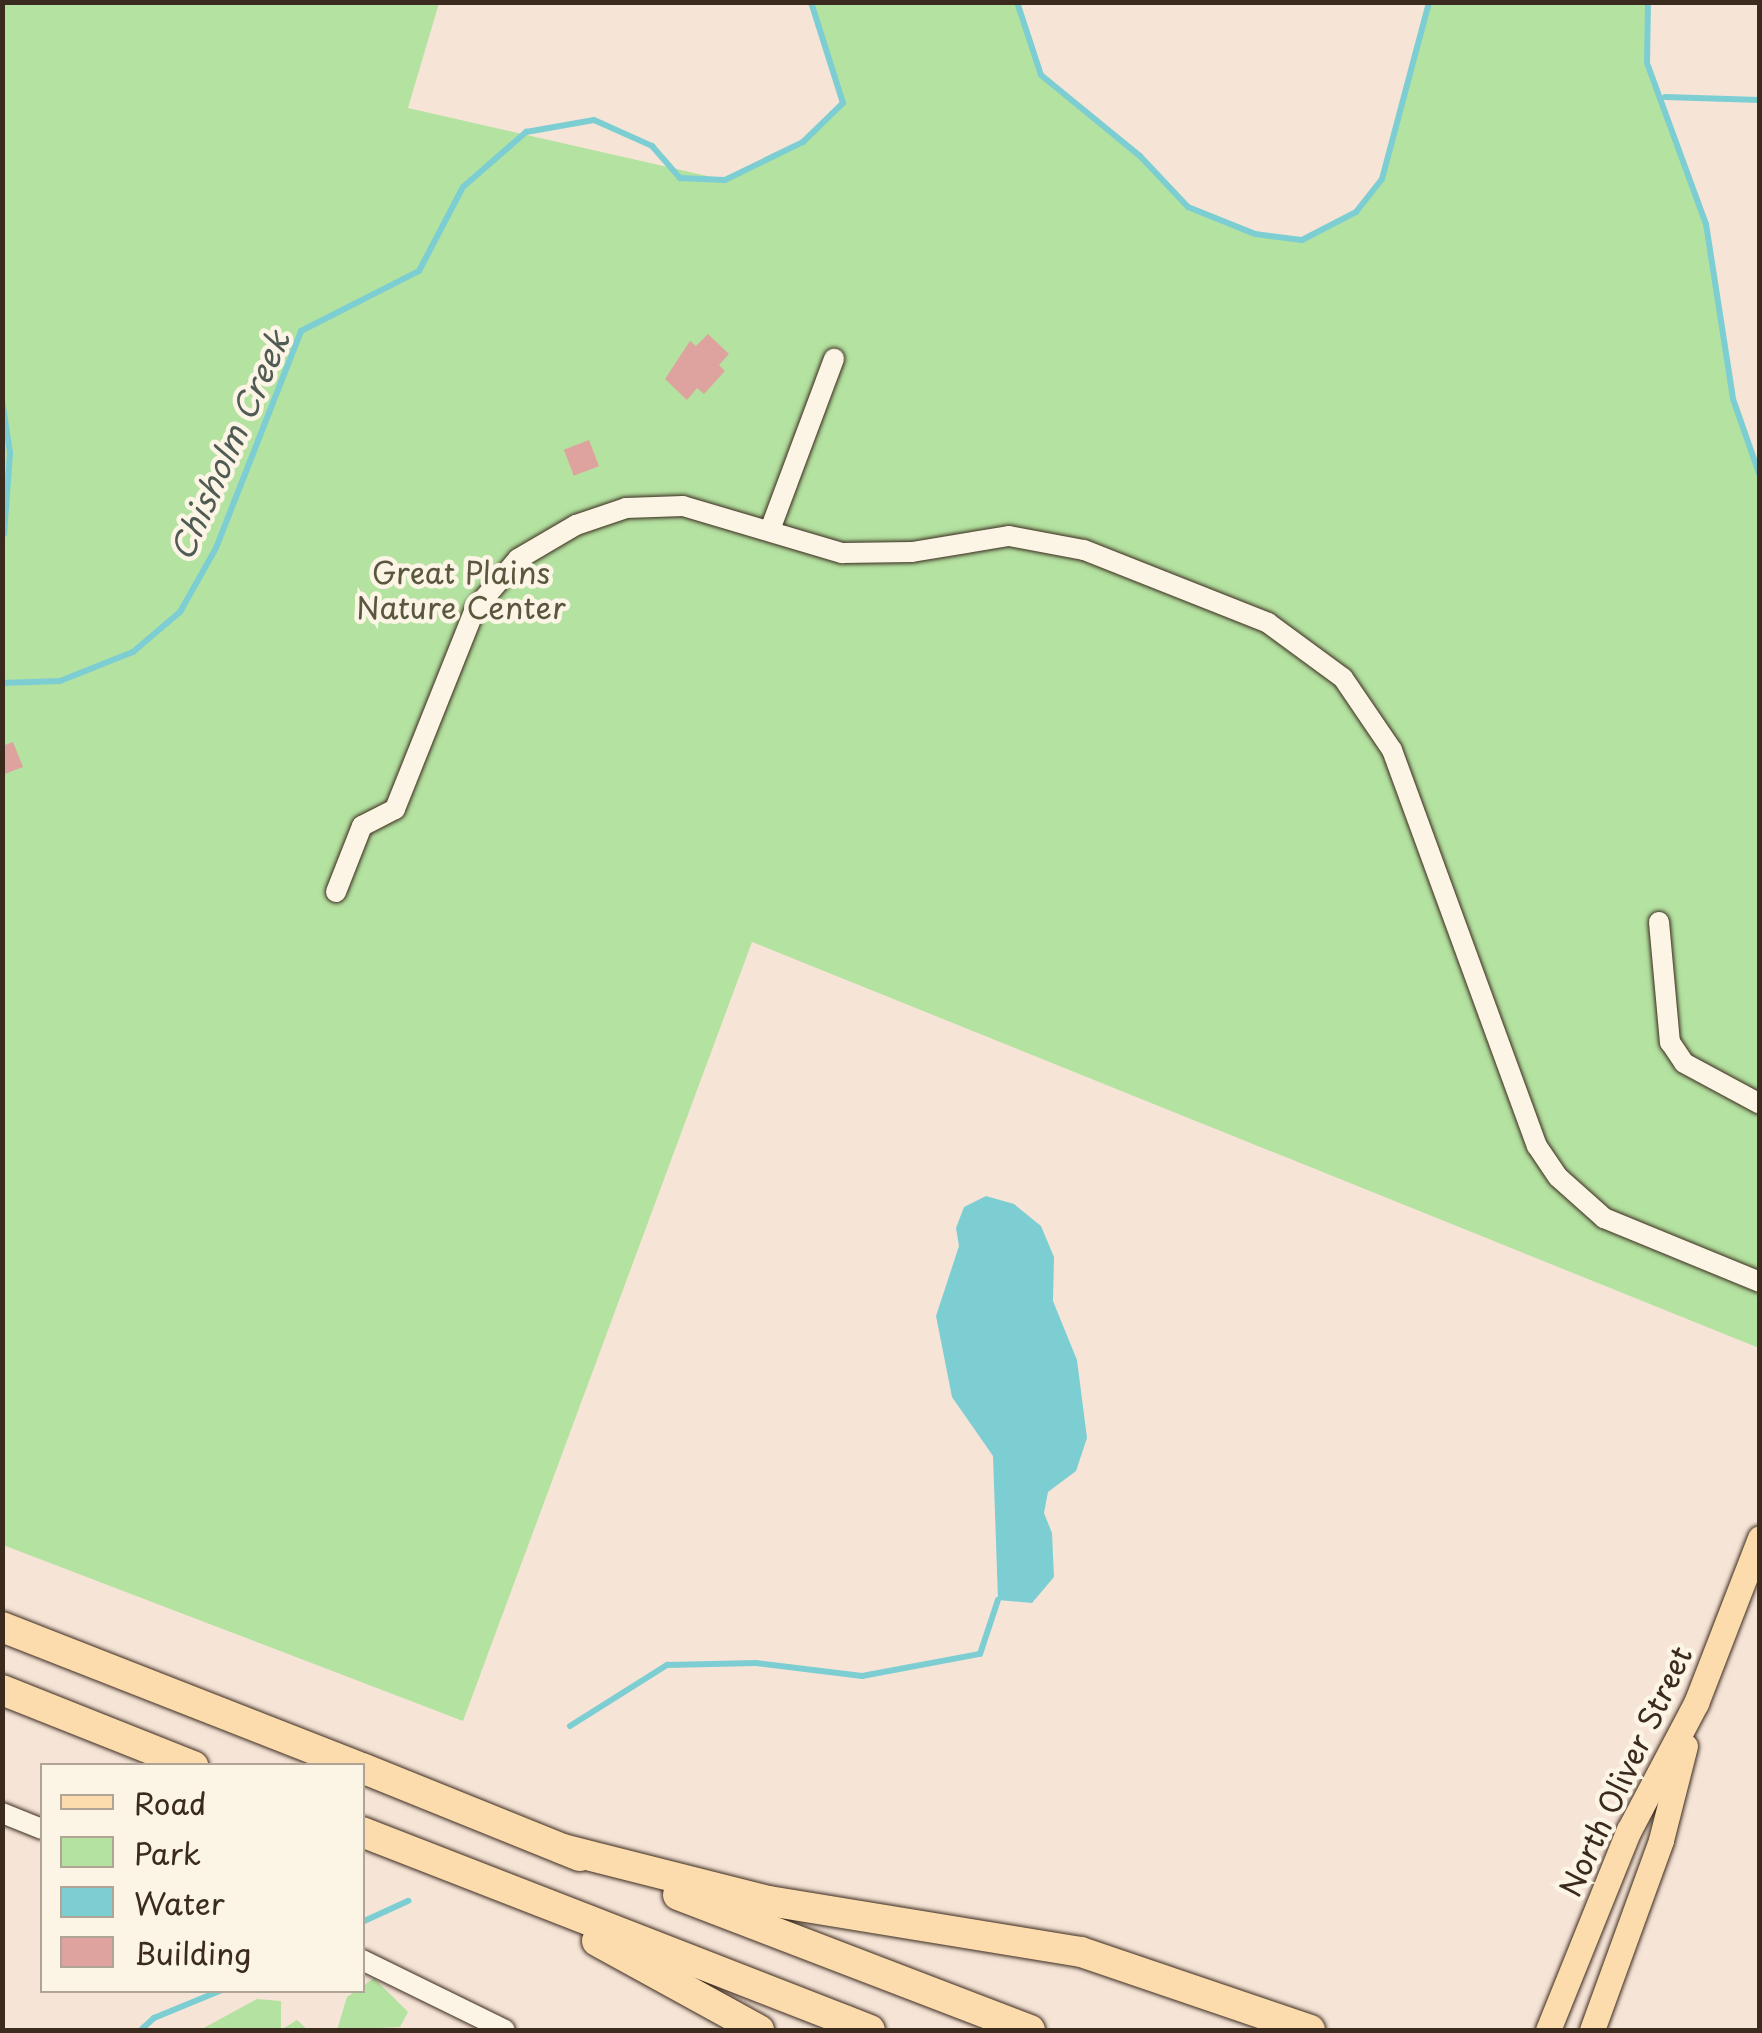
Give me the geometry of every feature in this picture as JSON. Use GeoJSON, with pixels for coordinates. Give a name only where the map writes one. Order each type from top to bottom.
{"type":"FeatureCollection","features":[{"type":"Feature","properties":{"kind":"highway"},"geometry":{"type":"LineString","coordinates":[[2,1627],[350,1763]]}},
{"type":"Feature","properties":{"kind":"highway"},"geometry":{"type":"LineString","coordinates":[[2,1690],[186,1763]]}},
{"type":"Feature","properties":{"kind":"highway"},"geometry":{"type":"LineString","coordinates":[[365,1769],[1030,2030]]}},
{"type":"Feature","properties":{"kind":"highway"},"geometry":{"type":"LineString","coordinates":[[365,1833],[870,2030]]}},
{"type":"Feature","properties":{"kind":"highway"},"geometry":{"type":"LineString","coordinates":[[563,1849],[768,1902],[1081,1952],[1310,2030]]}},
{"type":"Feature","properties":{"kind":"highway"},"geometry":{"type":"LineString","coordinates":[[494,1884],[759,2030]]}},
{"type":"Feature","properties":{"kind":"main road","name":"North Oliver Street"},"geometry":{"type":"LineString","coordinates":[[1548,2030],[1629,1830],[1696,1702],[1760,1538]]}},
{"type":"Feature","properties":{"kind":"main road"},"geometry":{"type":"LineString","coordinates":[[1592,2030],[1661,1840],[1696,1702]]}},
{"type":"Feature","properties":{"kind":"street"},"geometry":{"type":"LineString","coordinates":[[770,530],[834,359]]}},
{"type":"Feature","properties":{"kind":"street"},"geometry":{"type":"LineString","coordinates":[[336,892],[362,826],[395,809],[475,609],[518,560],[576,525],[626,508],[683,506],[813,546],[875,555],[1009,536],[1046,540],[1268,622],[1326,662],[1363,700],[1392,750],[1537,1146],[1558,1177],[1618,1226],[1760,1282]]}},
{"type":"Feature","properties":{"kind":"street"},"geometry":{"type":"LineString","coordinates":[[1659,922],[1670,1042],[1684,1063],[1760,1104]]}},
{"type":"Feature","properties":{"kind":"street"},"geometry":{"type":"LineString","coordinates":[[2,1812],[40,1828]]}},
{"type":"Feature","properties":{"kind":"street"},"geometry":{"type":"LineString","coordinates":[[365,1961],[504,2030]]}},
{"type":"Feature","properties":{"kind":"green space","name":"Great Plains Nature Center"},"geometry":{"type":"Polygon","coordinates":[[[2,3],[439,3],[408,108],[725,180],[803,142],[843,103],[811,3],[1017,3],[1041,75],[1140,156],[1188,207],[1255,234],[1302,240],[1356,212],[1382,179],[1429,3],[1648,3],[1647,63],[1706,224],[1733,399],[1759,476],[1759,1348],[752,942],[463,1721],[3,1545],[2,3]]]}},
{"type":"Feature","properties":{"kind":"green space"},"geometry":{"type":"Polygon","coordinates":[[[374,1978],[408,2012],[400,2027],[337,2030],[347,1997],[365,1993],[365,1984],[374,1978]]]}},
{"type":"Feature","properties":{"kind":"green space"},"geometry":{"type":"Polygon","coordinates":[[[257,1999],[281,2001],[281,2030],[200,2030],[257,1999]]]}},
{"type":"Feature","properties":{"kind":"green space"},"geometry":{"type":"Polygon","coordinates":[[[297,2020],[308,2030],[281,2030],[297,2020]]]}},
{"type":"Feature","properties":{"kind":"water"},"geometry":{"type":"Polygon","coordinates":[[[986,1196],[1014,1204],[1041,1226],[1054,1257],[1053,1301],[1077,1360],[1087,1438],[1076,1471],[1048,1492],[1044,1513],[1052,1533],[1054,1577],[1032,1603],[998,1600],[993,1456],[952,1397],[936,1316],[959,1246],[956,1228],[964,1207],[986,1196]]]}},
{"type":"Feature","properties":{"kind":"building"},"geometry":{"type":"Polygon","coordinates":[[[708,334],[729,354],[719,365],[725,371],[704,394],[697,388],[687,400],[665,379],[690,341],[696,346],[708,334]]]}},
{"type":"Feature","properties":{"kind":"building"},"geometry":{"type":"Polygon","coordinates":[[[589,440],[599,466],[574,476],[564,450],[589,440]]]}},
{"type":"Feature","properties":{"kind":"building"},"geometry":{"type":"Polygon","coordinates":[[[13,742],[23,767],[2,775],[2,746],[13,742]]]}},
{"type":"Feature","properties":{"kind":"waterway","name":"Chisholm Creek"},"geometry":{"type":"LineString","coordinates":[[2,683],[60,681],[133,652],[180,612],[216,548],[301,331],[419,271],[463,187],[526,132],[594,120],[652,146],[680,178],[725,180],[803,142],[843,103],[811,2]]}},
{"type":"Feature","properties":{"kind":"waterway","name":"Chisholm Creek"},"geometry":{"type":"LineString","coordinates":[[1017,2],[1041,75],[1140,156],[1188,207],[1255,234],[1302,240],[1356,212],[1382,179],[1429,2]]}},
{"type":"Feature","properties":{"kind":"waterway","name":"Chisholm Creek"},"geometry":{"type":"LineString","coordinates":[[1648,2],[1647,63],[1706,224],[1733,399],[1760,476]]}},
{"type":"Feature","properties":{"kind":"waterway"},"geometry":{"type":"LineString","coordinates":[[1665,97],[1760,100]]}},
{"type":"Feature","properties":{"kind":"waterway","name":"Chisholm Creek"},"geometry":{"type":"LineString","coordinates":[[2,400],[10,453],[4,534]]}},
{"type":"Feature","properties":{"kind":"waterway","name":"Chisholm Creek"},"geometry":{"type":"LineString","coordinates":[[1760,798],[1760,849]]}},
{"type":"Feature","properties":{"kind":"waterway"},"geometry":{"type":"LineString","coordinates":[[570,1726],[667,1665],[756,1663],[862,1676],[980,1654],[998,1600]]}},
{"type":"Feature","properties":{"kind":"waterway"},"geometry":{"type":"LineString","coordinates":[[365,1921],[408,1901]]}},
{"type":"Feature","properties":{"kind":"waterway"},"geometry":{"type":"LineString","coordinates":[[141,2030],[154,2018],[215,1993]]}}]}
